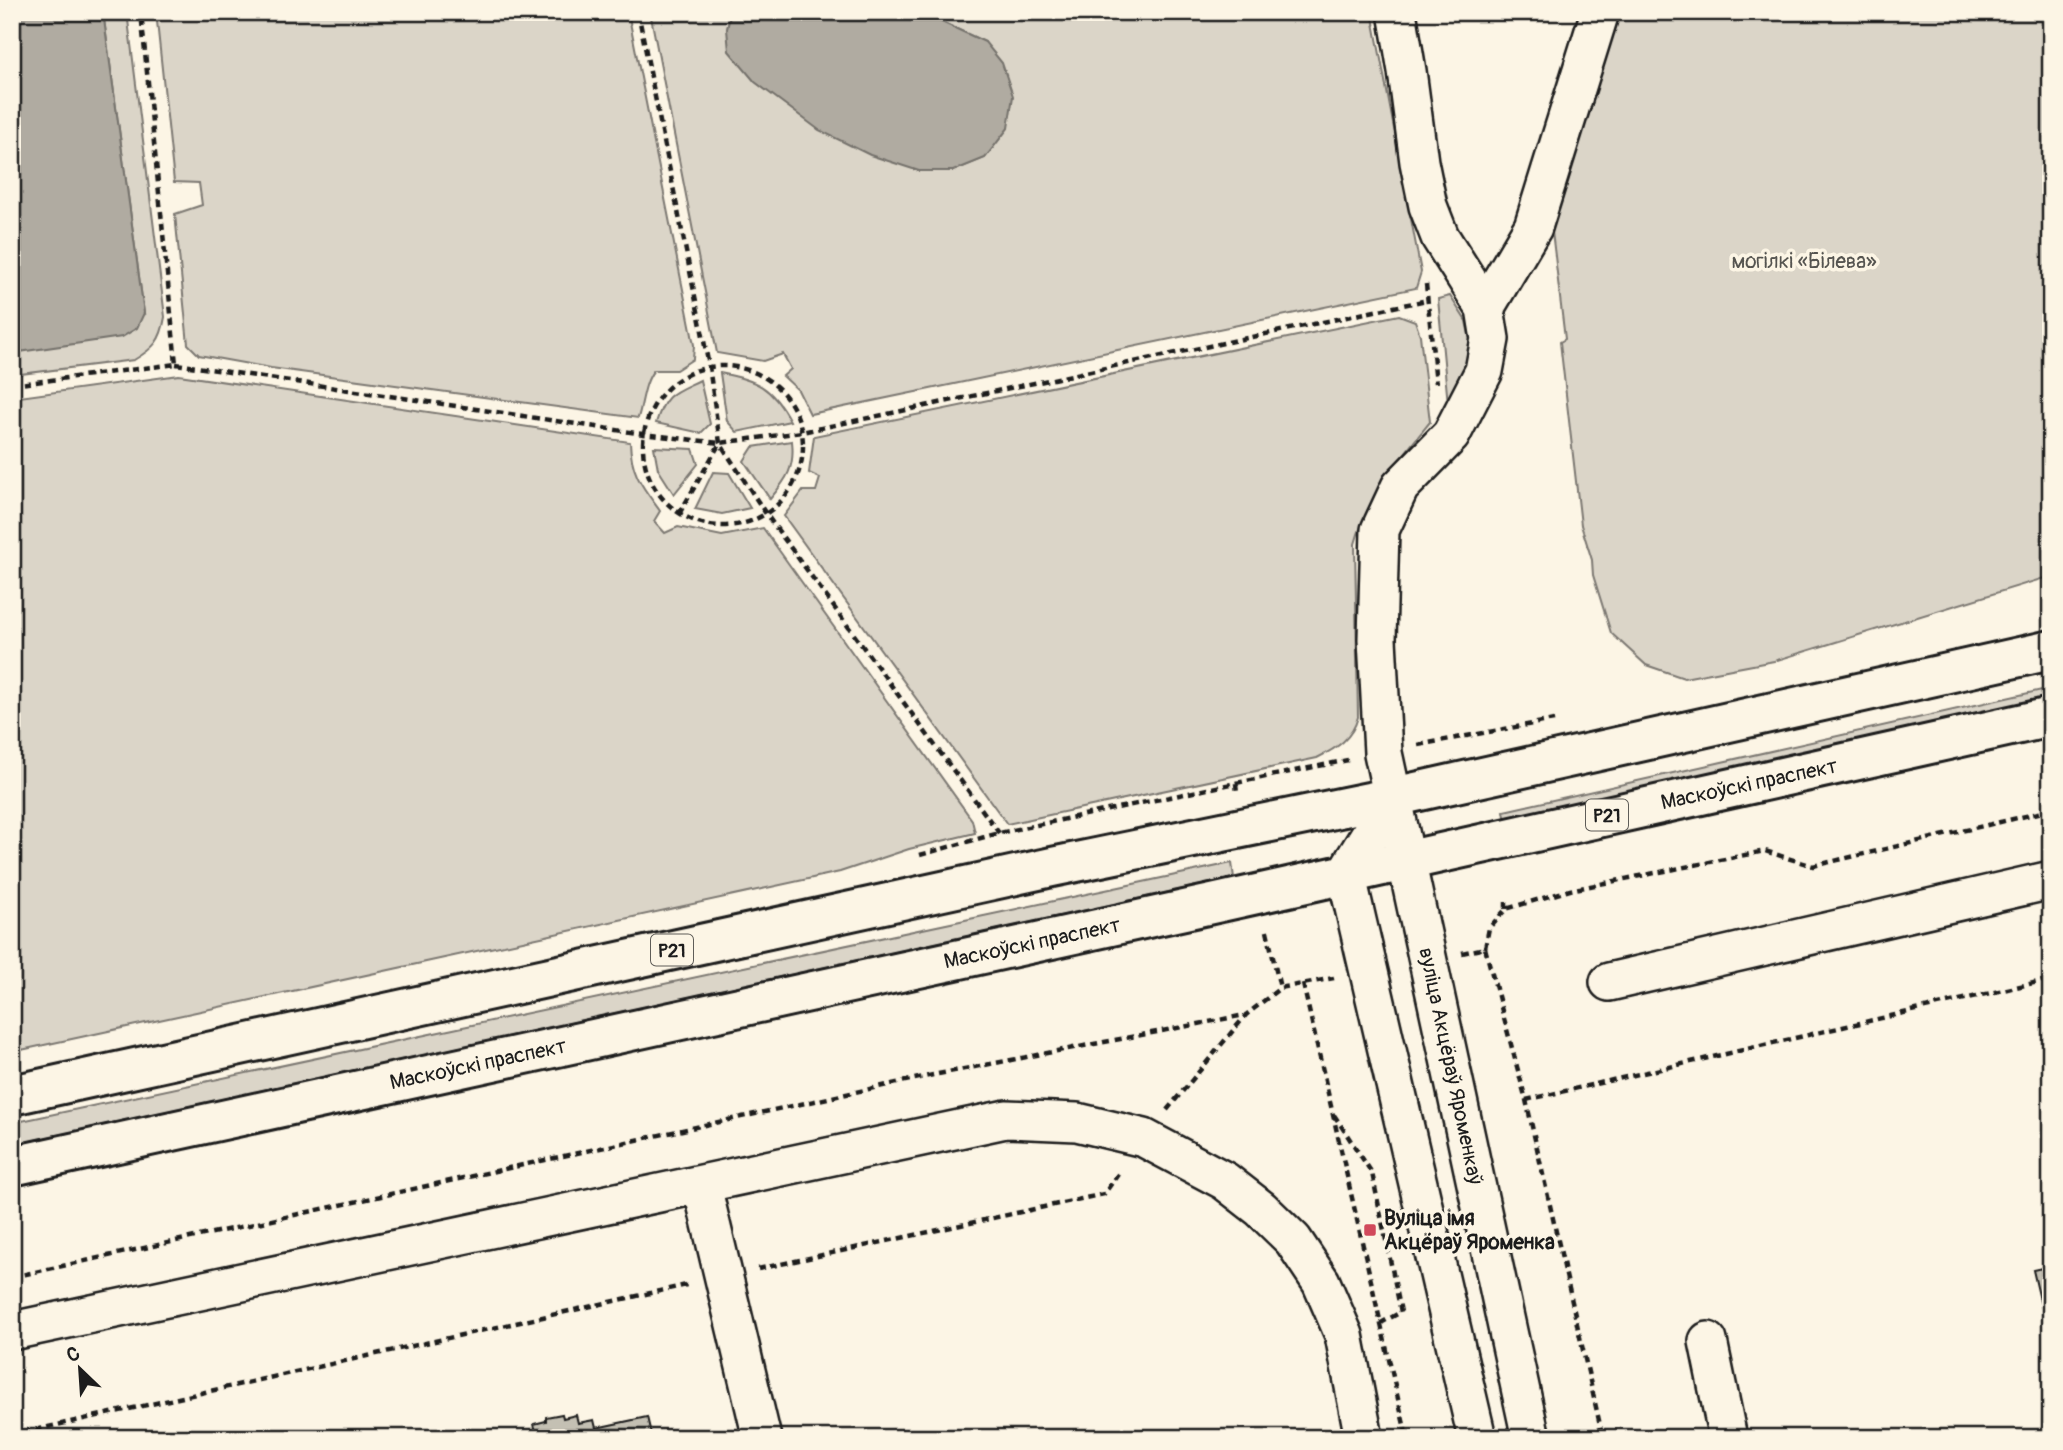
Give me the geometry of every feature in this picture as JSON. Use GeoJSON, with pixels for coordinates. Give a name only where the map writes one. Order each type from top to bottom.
{"type":"FeatureCollection","features":[{"type":"Feature","properties":{"kind":"main road","name":"Р21"},"geometry":{"type":"LineString","coordinates":[[12,1095],[1039,870],[1393,796],[2051,650]]}},
{"type":"Feature","properties":{"kind":"main road","name":"Маскоўскі праспект"},"geometry":{"type":"LineString","coordinates":[[12,1166],[2051,718]]}},
{"type":"Feature","properties":{"kind":"street"},"geometry":{"type":"LineString","coordinates":[[1397,12],[1419,162],[1429,206],[1440,237],[1485,308],[1533,228],[1600,12]]}},
{"type":"Feature","properties":{"kind":"street","name":"вуліца Акцёраў Яроменкаў"},"geometry":{"type":"LineString","coordinates":[[1485,308],[1490,340],[1484,371],[1451,435],[1400,487],[1381,530],[1377,639],[1383,752],[1531,1438]]}},
{"type":"Feature","properties":{"kind":"street"},"geometry":{"type":"LineString","coordinates":[[1393,796],[1346,873],[1477,1438]]}},
{"type":"Feature","properties":{"kind":"street"},"geometry":{"type":"LineString","coordinates":[[1609,982],[2051,880]]}},
{"type":"Feature","properties":{"kind":"street"},"geometry":{"type":"LineString","coordinates":[[12,1331],[702,1186],[1006,1119],[1077,1122],[1144,1138],[1225,1181],[1261,1209],[1293,1240],[1321,1282],[1345,1335],[1364,1438]]}},
{"type":"Feature","properties":{"kind":"street"},"geometry":{"type":"LineString","coordinates":[[702,1186],[762,1438]]}},
{"type":"Feature","properties":{"kind":"street"},"geometry":{"type":"LineString","coordinates":[[1708,1341],[1728,1438]]}},
{"type":"Feature","properties":{"kind":"path"},"geometry":{"type":"LineString","coordinates":[[141,12],[176,364]]}},
{"type":"Feature","properties":{"kind":"path"},"geometry":{"type":"LineString","coordinates":[[638,12],[709,366],[720,443],[766,514],[999,833]]}},
{"type":"Feature","properties":{"kind":"path"},"geometry":{"type":"LineString","coordinates":[[1426,274],[1436,384]]}},
{"type":"Feature","properties":{"kind":"path"},"geometry":{"type":"LineString","coordinates":[[12,385],[176,364],[643,434],[720,443],[802,432],[1427,300]]}},
{"type":"Feature","properties":{"kind":"path"},"geometry":{"type":"LineString","coordinates":[[709,366],[734,366],[758,373],[779,388],[795,408],[802,432],[803,459],[795,483],[783,501],[755,521],[735,526],[710,525],[679,514],[666,503],[651,483],[643,459],[643,434],[650,411],[666,388],[685,375],[709,366]]}},
{"type":"Feature","properties":{"kind":"path"},"geometry":{"type":"LineString","coordinates":[[679,514],[720,443]]}},
{"type":"Feature","properties":{"kind":"path"},"geometry":{"type":"LineString","coordinates":[[915,857],[999,833],[1383,752]]}},
{"type":"Feature","properties":{"kind":"path"},"geometry":{"type":"LineString","coordinates":[[1236,783],[1238,795]]}},
{"type":"Feature","properties":{"kind":"path"},"geometry":{"type":"LineString","coordinates":[[1603,1438],[1525,1100],[1485,948],[1489,928],[1506,909],[1570,890],[1765,851],[1813,866],[2051,810]]}},
{"type":"Feature","properties":{"kind":"path"},"geometry":{"type":"LineString","coordinates":[[1506,897],[1506,909]]}},
{"type":"Feature","properties":{"kind":"path"},"geometry":{"type":"LineString","coordinates":[[1267,931],[1280,988]]}},
{"type":"Feature","properties":{"kind":"path"},"geometry":{"type":"LineString","coordinates":[[1459,953],[1485,948]]}},
{"type":"Feature","properties":{"kind":"path"},"geometry":{"type":"LineString","coordinates":[[12,1435],[1104,1194],[1144,1138],[1246,1015],[1280,988],[1341,977]]}},
{"type":"Feature","properties":{"kind":"path"},"geometry":{"type":"LineString","coordinates":[[1525,1100],[2051,979]]}},
{"type":"Feature","properties":{"kind":"path"},"geometry":{"type":"LineString","coordinates":[[1303,984],[1407,1438]]}},
{"type":"Feature","properties":{"kind":"path"},"geometry":{"type":"LineString","coordinates":[[12,1276],[933,1076],[1246,1015]]}},
{"type":"Feature","properties":{"kind":"path"},"geometry":{"type":"LineString","coordinates":[[1332,1111],[1372,1173],[1401,1312],[1381,1323]]}},
{"type":"Feature","properties":{"kind":"green space"},"geometry":{"type":"Polygon","coordinates":[[[103,12],[127,12],[165,317],[163,325],[155,343],[134,360],[12,375],[12,184],[144,313],[103,12]]]}},
{"type":"Feature","properties":{"kind":"green space"},"geometry":{"type":"Polygon","coordinates":[[[156,12],[628,12],[694,345],[693,359],[676,370],[654,370],[646,386],[638,418],[271,368],[199,355],[188,344],[175,214],[202,205],[199,183],[174,182],[156,12]]]}},
{"type":"Feature","properties":{"kind":"green space"},"geometry":{"type":"Polygon","coordinates":[[[650,12],[731,12],[727,29],[953,171],[985,158],[1008,128],[985,42],[920,12],[1372,12],[1421,272],[1416,288],[810,414],[798,390],[783,376],[791,369],[783,354],[763,361],[717,353],[650,12]]]}},
{"type":"Feature","properties":{"kind":"green space","name":"могілкі «Білева»"},"geometry":{"type":"Polygon","coordinates":[[[1614,12],[2051,12],[2051,576],[1774,661],[1684,678],[1646,665],[1611,633],[1581,525],[1560,342],[1565,339],[1550,215],[1614,12]]]}},
{"type":"Feature","properties":{"kind":"green space"},"geometry":{"type":"Polygon","coordinates":[[[1450,296],[1466,321],[1472,349],[1466,379],[1448,404],[1438,299],[1450,296]]]}},
{"type":"Feature","properties":{"kind":"green space"},"geometry":{"type":"Polygon","coordinates":[[[1399,315],[1415,321],[1420,335],[1430,422],[1385,479],[1361,526],[1355,544],[1358,717],[1343,742],[1317,758],[1007,824],[784,516],[803,491],[816,491],[820,478],[809,473],[814,436],[1399,315]]]}},
{"type":"Feature","properties":{"kind":"green space"},"geometry":{"type":"Polygon","coordinates":[[[720,373],[754,382],[762,387],[777,400],[790,421],[737,432],[727,421],[720,373]]]}},
{"type":"Feature","properties":{"kind":"green space"},"geometry":{"type":"Polygon","coordinates":[[[179,375],[630,442],[635,471],[660,511],[654,521],[665,533],[678,527],[722,536],[763,528],[972,820],[975,833],[909,849],[840,872],[12,1052],[12,398],[179,375]]]}},
{"type":"Feature","properties":{"kind":"green space"},"geometry":{"type":"Polygon","coordinates":[[[700,380],[710,424],[701,433],[656,423],[663,405],[671,395],[700,380]]]}},
{"type":"Feature","properties":{"kind":"green space"},"geometry":{"type":"Polygon","coordinates":[[[792,441],[791,466],[770,499],[744,461],[753,447],[792,441]]]}},
{"type":"Feature","properties":{"kind":"green space"},"geometry":{"type":"Polygon","coordinates":[[[654,447],[693,449],[698,464],[674,494],[658,469],[654,447]]]}},
{"type":"Feature","properties":{"kind":"green space"},"geometry":{"type":"Polygon","coordinates":[[[713,472],[729,473],[750,508],[722,514],[695,509],[713,472]]]}},
{"type":"Feature","properties":{"kind":"green space"},"geometry":{"type":"Polygon","coordinates":[[[2051,688],[2051,700],[1506,822],[1504,811],[2051,688]]]}},
{"type":"Feature","properties":{"kind":"green space"},"geometry":{"type":"Polygon","coordinates":[[[1232,863],[1234,878],[12,1145],[12,1123],[1232,863]]]}},
{"type":"Feature","properties":{"kind":"shaded area"},"geometry":{"type":"Polygon","coordinates":[[[12,12],[103,12],[144,313],[137,328],[122,337],[12,353],[12,12]]]}},
{"type":"Feature","properties":{"kind":"shaded area"},"geometry":{"type":"Polygon","coordinates":[[[731,12],[920,12],[985,42],[1002,63],[1013,96],[1008,128],[985,158],[953,171],[919,171],[870,155],[819,130],[755,82],[729,51],[727,29],[731,12]]]}},
{"type":"Feature","properties":{"kind":"building"},"geometry":{"type":"Polygon","coordinates":[[[2051,1266],[2051,1311],[2043,1313],[2033,1270],[2051,1266]]]}},
{"type":"Feature","properties":{"kind":"building"},"geometry":{"type":"Polygon","coordinates":[[[562,1414],[563,1418],[576,1415],[578,1423],[594,1420],[596,1428],[647,1417],[652,1438],[520,1438],[536,1432],[534,1424],[546,1421],[546,1417],[562,1414]]]}},
{"type":"Feature","properties":{"kind":"place","name":"Вуліца імя Акцёраў Яроменка"},"geometry":{"type":"Point","coordinates":[1370,1230]}}]}
